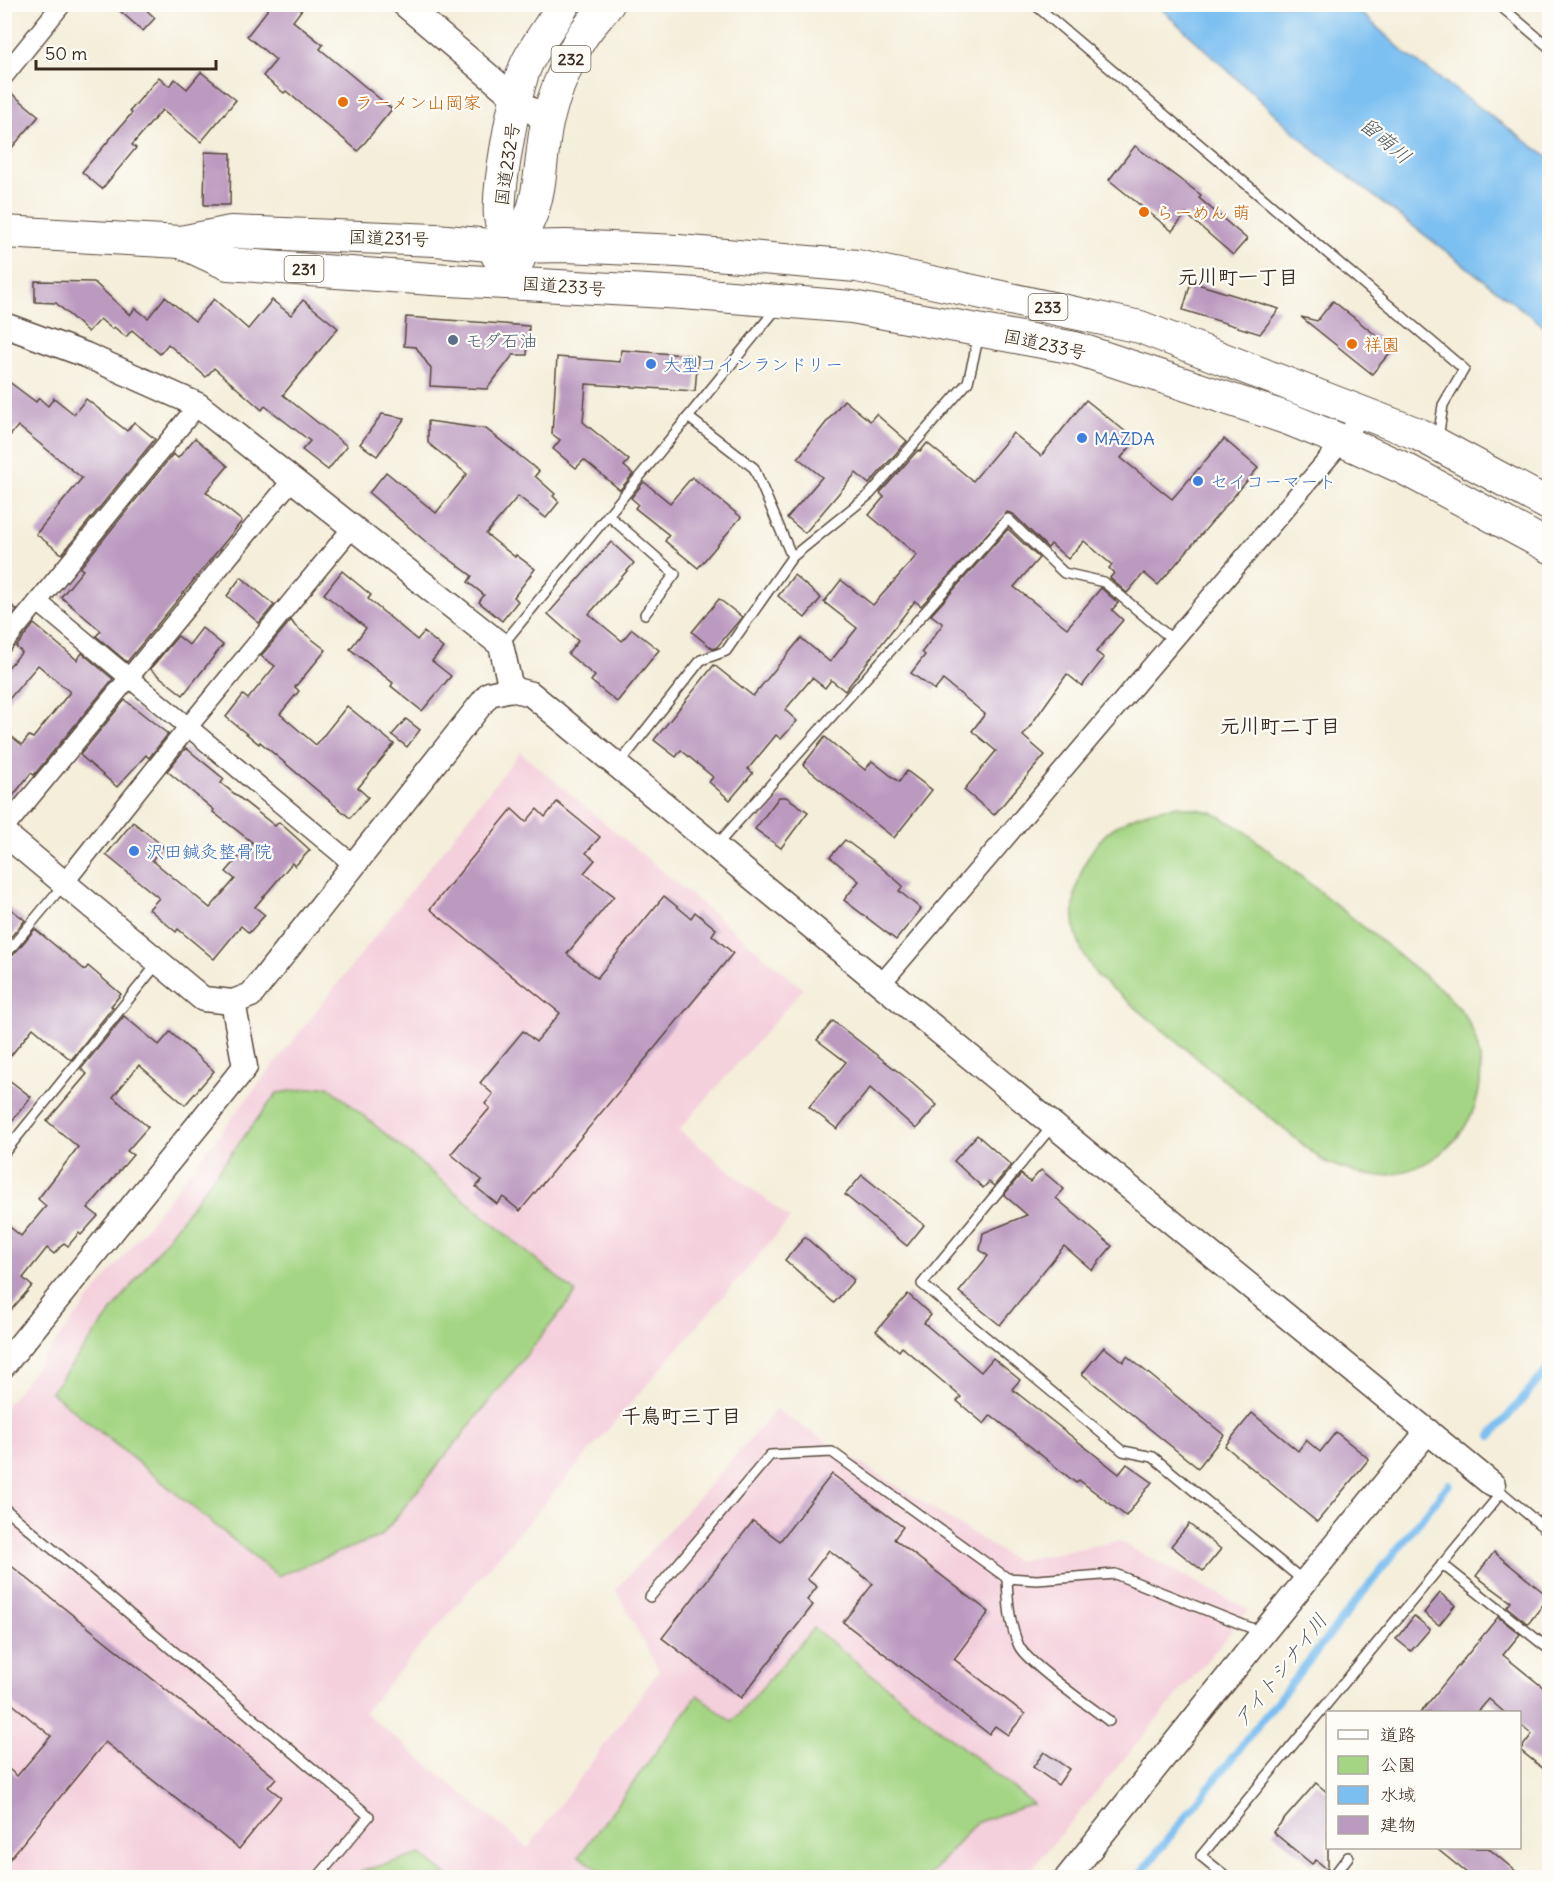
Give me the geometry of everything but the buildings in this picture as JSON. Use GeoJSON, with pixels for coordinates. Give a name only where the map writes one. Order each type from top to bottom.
{"type":"FeatureCollection","features":[{"type":"Feature","properties":{"kind":"highway","name":"国道232号"},"geometry":{"type":"LineString","coordinates":[[511,247],[503,230],[500,214],[501,190],[516,99],[526,64],[564,4]]}},
{"type":"Feature","properties":{"kind":"highway","name":"国道232号"},"geometry":{"type":"LineString","coordinates":[[511,247],[530,218],[538,196],[548,122],[578,43],[608,4]]}},
{"type":"Feature","properties":{"kind":"highway","name":"232"},"geometry":{"type":"LineString","coordinates":[[436,240],[467,228],[485,216],[501,190]]}},
{"type":"Feature","properties":{"kind":"highway"},"geometry":{"type":"LineString","coordinates":[[538,196],[553,234],[566,246]]}},
{"type":"Feature","properties":{"kind":"highway","name":"国道231号"},"geometry":{"type":"LineString","coordinates":[[4,232],[181,242],[231,232],[436,240],[511,247]]}},
{"type":"Feature","properties":{"kind":"highway","name":"国道231号"},"geometry":{"type":"LineString","coordinates":[[181,242],[228,264],[504,282]]}},
{"type":"Feature","properties":{"kind":"highway","name":"国道233号"},"geometry":{"type":"LineString","coordinates":[[511,247],[566,246],[678,251],[857,266],[1140,327],[1418,434],[1550,505]]}},
{"type":"Feature","properties":{"kind":"highway","name":"国道231号"},"geometry":{"type":"LineString","coordinates":[[432,279],[469,271],[511,247]]}},
{"type":"Feature","properties":{"kind":"highway","name":"233"},"geometry":{"type":"LineString","coordinates":[[511,247],[525,268],[552,285]]}},
{"type":"Feature","properties":{"kind":"highway","name":"国道233号"},"geometry":{"type":"LineString","coordinates":[[504,282],[852,307],[1075,348],[1286,418],[1343,441],[1405,469],[1550,547]]}},
{"type":"Feature","properties":{"kind":"street"},"geometry":{"type":"LineString","coordinates":[[4,76],[62,4]]}},
{"type":"Feature","properties":{"kind":"street"},"geometry":{"type":"LineString","coordinates":[[404,4],[516,99],[548,122]]}},
{"type":"Feature","properties":{"kind":"street"},"geometry":{"type":"LineString","coordinates":[[4,325],[86,355],[198,405],[501,645],[511,689]]}},
{"type":"Feature","properties":{"kind":"street"},"geometry":{"type":"LineString","coordinates":[[4,643],[198,405]]}},
{"type":"Feature","properties":{"kind":"street"},"geometry":{"type":"LineString","coordinates":[[881,984],[1343,441],[1363,413]]}},
{"type":"Feature","properties":{"kind":"street"},"geometry":{"type":"LineString","coordinates":[[292,480],[4,831],[202,999],[233,1002],[251,995],[489,694],[511,689],[531,694],[881,984],[1498,1488]]}},
{"type":"Feature","properties":{"kind":"street"},"geometry":{"type":"LineString","coordinates":[[64,883],[188,727],[352,528]]}},
{"type":"Feature","properties":{"kind":"street"},"geometry":{"type":"LineString","coordinates":[[38,602],[354,865]]}},
{"type":"Feature","properties":{"kind":"street"},"geometry":{"type":"LineString","coordinates":[[4,1365],[245,1067],[233,1002]]}},
{"type":"Feature","properties":{"kind":"street"},"geometry":{"type":"LineString","coordinates":[[1067,1878],[1428,1431]]}},
{"type":"Feature","properties":{"kind":"lane"},"geometry":{"type":"LineString","coordinates":[[1034,4],[1464,369],[1443,405],[1437,444]]}},
{"type":"Feature","properties":{"kind":"lane"},"geometry":{"type":"LineString","coordinates":[[1498,4],[1550,48]]}},
{"type":"Feature","properties":{"kind":"lane"},"geometry":{"type":"LineString","coordinates":[[501,645],[782,302]]}},
{"type":"Feature","properties":{"kind":"lane"},"geometry":{"type":"LineString","coordinates":[[618,766],[701,660],[726,651],[792,557],[870,494],[968,382],[981,331]]}},
{"type":"Feature","properties":{"kind":"lane"},"geometry":{"type":"LineString","coordinates":[[688,417],[754,468],[792,557]]}},
{"type":"Feature","properties":{"kind":"lane"},"geometry":{"type":"LineString","coordinates":[[608,515],[675,574],[645,614]]}},
{"type":"Feature","properties":{"kind":"lane"},"geometry":{"type":"LineString","coordinates":[[715,847],[1008,519],[1064,573],[1104,582],[1173,640]]}},
{"type":"Feature","properties":{"kind":"lane"},"geometry":{"type":"LineString","coordinates":[[4,957],[64,883]]}},
{"type":"Feature","properties":{"kind":"lane"},"geometry":{"type":"LineString","coordinates":[[4,1153],[159,962]]}},
{"type":"Feature","properties":{"kind":"lane"},"geometry":{"type":"LineString","coordinates":[[1053,1125],[922,1284],[1123,1451],[1153,1457],[1305,1582]]}},
{"type":"Feature","properties":{"kind":"lane"},"geometry":{"type":"LineString","coordinates":[[650,1597],[770,1455],[832,1452],[1007,1578],[1037,1580],[1115,1574],[1263,1633]]}},
{"type":"Feature","properties":{"kind":"lane"},"geometry":{"type":"LineString","coordinates":[[1228,1878],[1202,1856],[1443,1564],[1498,1488],[1550,1533]]}},
{"type":"Feature","properties":{"kind":"lane"},"geometry":{"type":"LineString","coordinates":[[4,1508],[369,1816],[317,1878]]}},
{"type":"Feature","properties":{"kind":"lane"},"geometry":{"type":"LineString","coordinates":[[1443,1564],[1550,1650]]}},
{"type":"Feature","properties":{"kind":"lane"},"geometry":{"type":"LineString","coordinates":[[1007,1578],[1008,1616],[1020,1649],[1048,1674],[1109,1721]]}},
{"type":"Feature","properties":{"kind":"lane"},"geometry":{"type":"LineString","coordinates":[[1332,1878],[1348,1857]]}},
{"type":"Feature","properties":{"kind":"shaded area"},"geometry":{"type":"Polygon","coordinates":[[[520,752],[803,989],[679,1130],[790,1219],[364,1712],[528,1848],[659,1671],[616,1590],[776,1410],[1016,1561],[1118,1541],[1249,1610],[1025,1877],[5,1877],[4,1408],[520,752]]]}},
{"type":"Feature","properties":{"kind":"green space"},"geometry":{"type":"Polygon","coordinates":[[[1178,806],[1212,812],[1242,829],[1443,991],[1462,1011],[1477,1044],[1481,1070],[1478,1095],[1470,1118],[1457,1138],[1438,1155],[1416,1168],[1380,1176],[1355,1172],[1323,1161],[1097,976],[1081,948],[1074,916],[1078,880],[1085,864],[1105,835],[1118,825],[1147,812],[1178,806]]]}},
{"type":"Feature","properties":{"kind":"green space"},"geometry":{"type":"Polygon","coordinates":[[[328,1086],[576,1293],[381,1536],[278,1576],[51,1392],[277,1093],[328,1086]]]}},
{"type":"Feature","properties":{"kind":"green space"},"geometry":{"type":"Polygon","coordinates":[[[814,1628],[1033,1804],[975,1823],[928,1877],[609,1877],[579,1856],[698,1695],[732,1722],[814,1628]]]}},
{"type":"Feature","properties":{"kind":"green space"},"geometry":{"type":"Polygon","coordinates":[[[421,1854],[450,1877],[355,1877],[359,1872],[421,1854]]]}},
{"type":"Feature","properties":{"kind":"water","name":"留萌川"},"geometry":{"type":"Polygon","coordinates":[[[1157,5],[1353,5],[1405,53],[1549,158],[1549,330],[1315,151],[1157,5]]]}},
{"type":"Feature","properties":{"kind":"waterway","name":"アイトシナイ川"},"geometry":{"type":"LineString","coordinates":[[1491,1436],[1550,1367]]}},
{"type":"Feature","properties":{"kind":"waterway","name":"アイトシナイ川"},"geometry":{"type":"LineString","coordinates":[[1137,1878],[1449,1484]]}},
{"type":"Feature","properties":{"kind":"place","name":"ラーメン山岡家"},"geometry":{"type":"Point","coordinates":[343,102]}},
{"type":"Feature","properties":{"kind":"place","name":"らーめん 萌"},"geometry":{"type":"Point","coordinates":[1144,212]}},
{"type":"Feature","properties":{"kind":"place","name":"モダ石油"},"geometry":{"type":"Point","coordinates":[453,340]}},
{"type":"Feature","properties":{"kind":"place","name":"祥園"},"geometry":{"type":"Point","coordinates":[1352,344]}},
{"type":"Feature","properties":{"kind":"place","name":"大型コインランドリー"},"geometry":{"type":"Point","coordinates":[651,364]}},
{"type":"Feature","properties":{"kind":"place","name":"MAZDA"},"geometry":{"type":"Point","coordinates":[1082,438]}},
{"type":"Feature","properties":{"kind":"place","name":"セイコーマート"},"geometry":{"type":"Point","coordinates":[1198,481]}},
{"type":"Feature","properties":{"kind":"place","name":"沢田鍼灸整骨院"},"geometry":{"type":"Point","coordinates":[134,851]}},
{"type":"Feature","properties":{"kind":"district","name":"元川町一丁目"},"geometry":{"type":"Point","coordinates":[1238,276]}},
{"type":"Feature","properties":{"kind":"district","name":"元川町二丁目"},"geometry":{"type":"Point","coordinates":[1280,725]}},
{"type":"Feature","properties":{"kind":"district","name":"千鳥町三丁目"},"geometry":{"type":"Point","coordinates":[681,1415]}}]}
